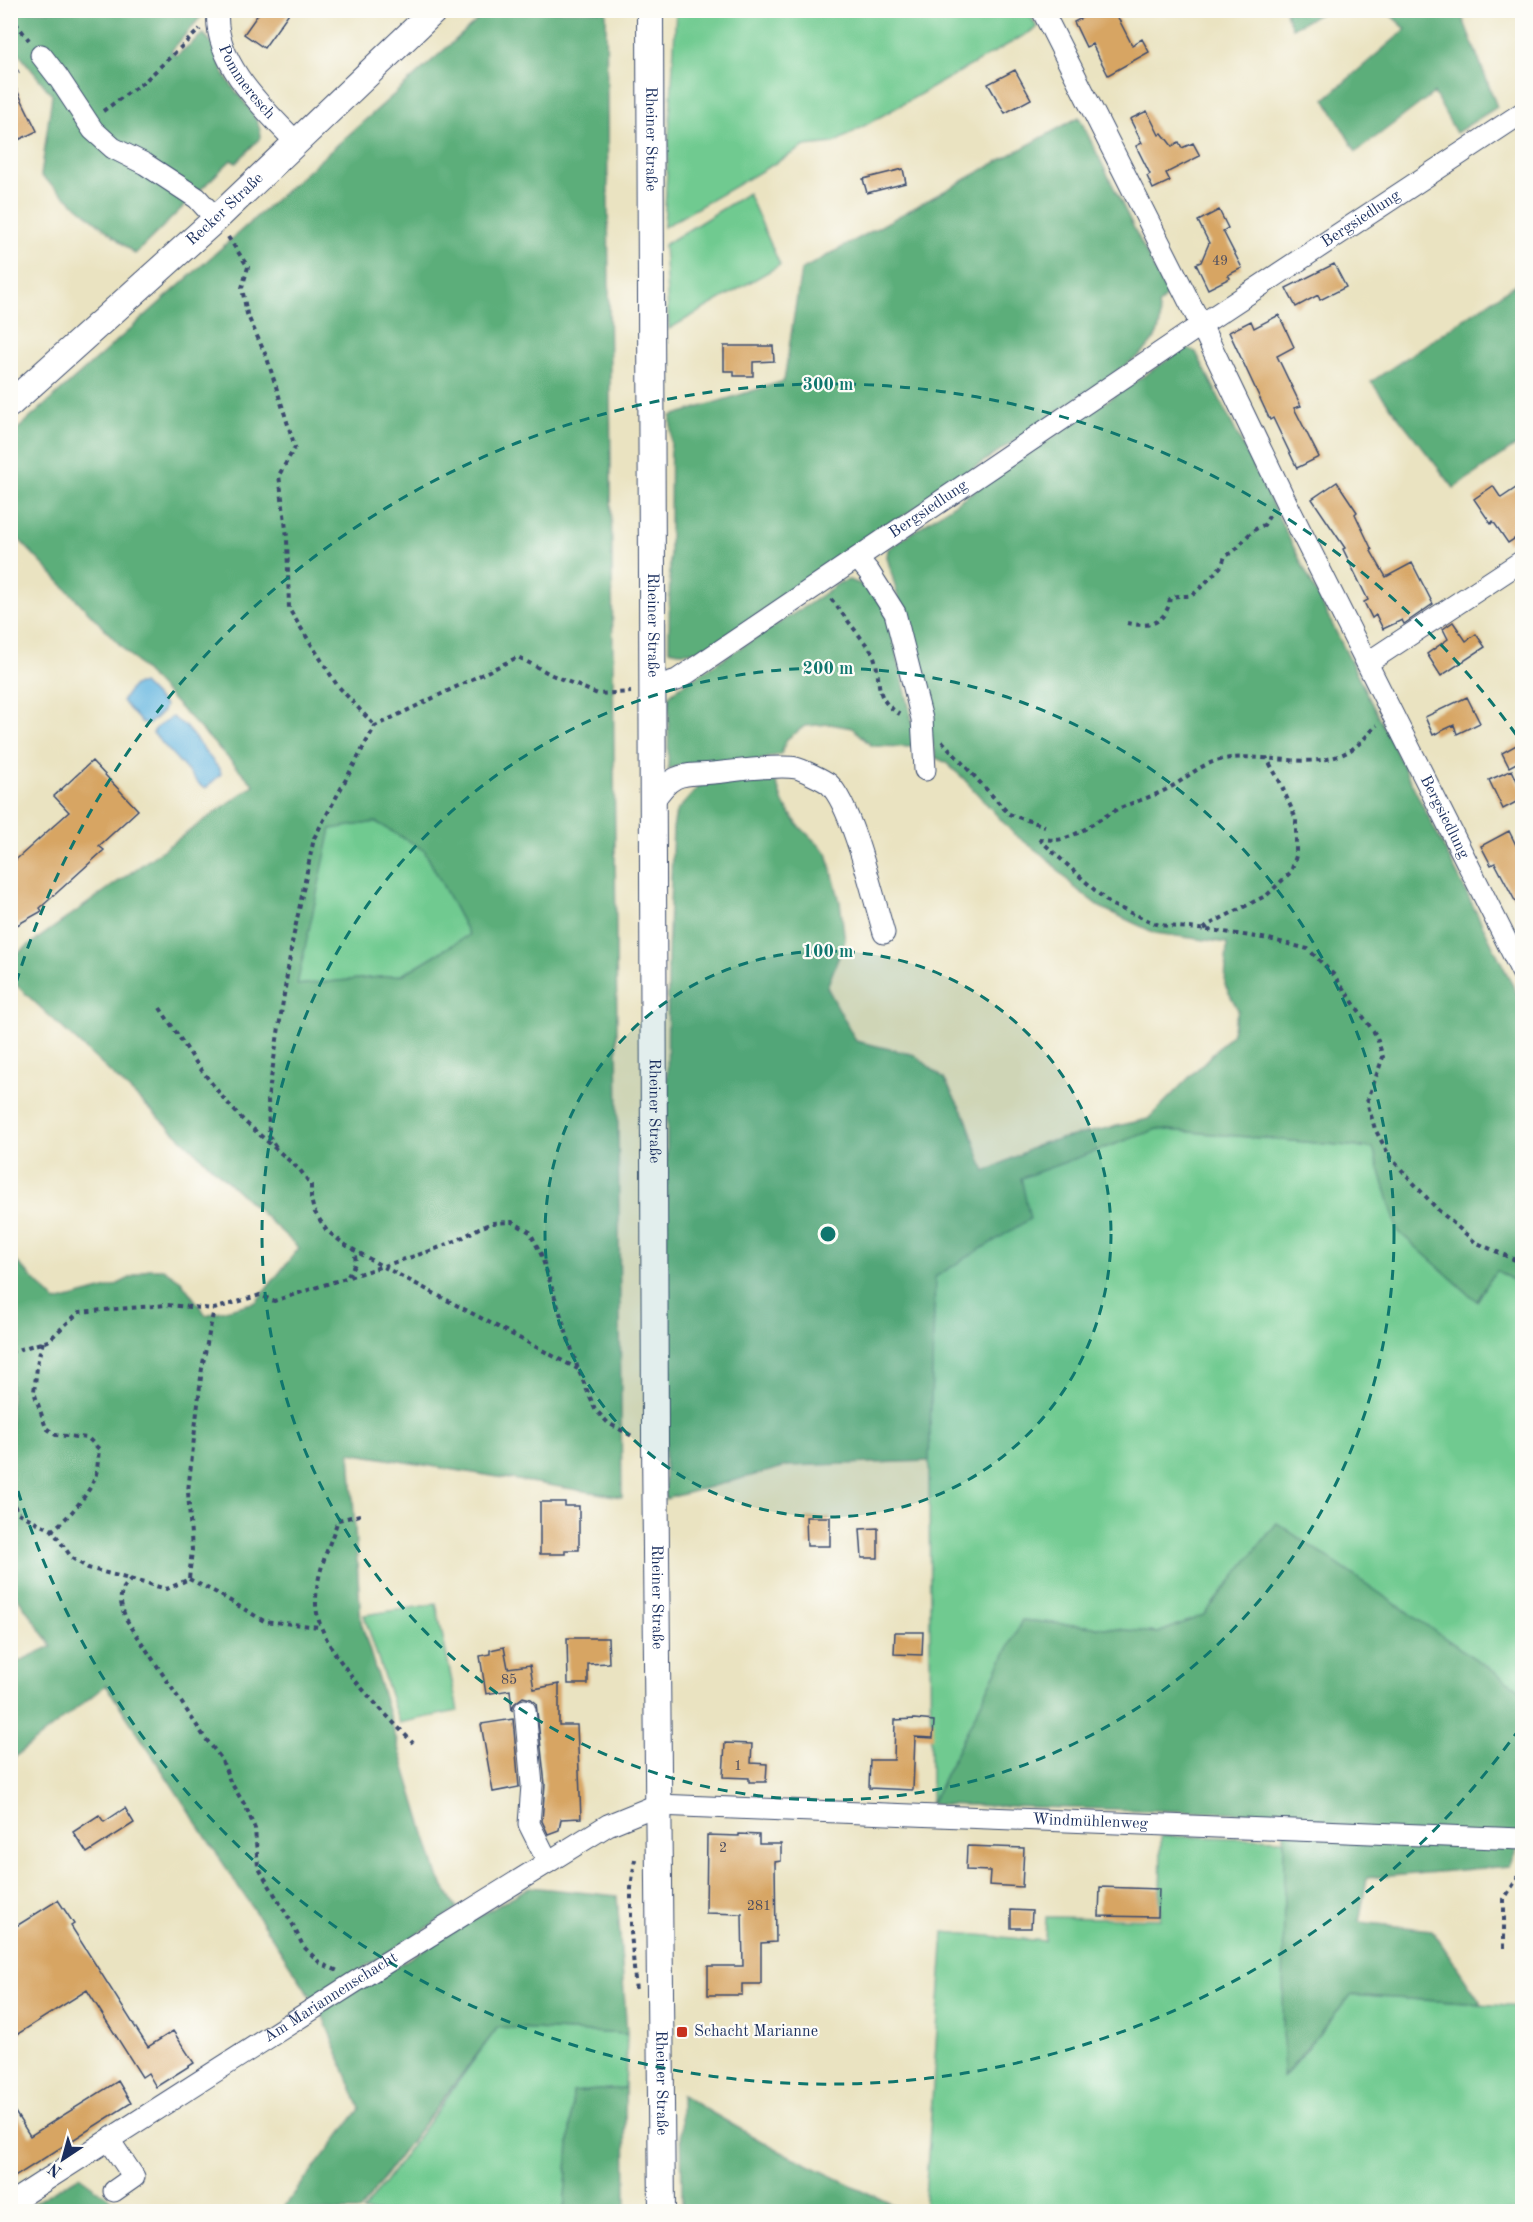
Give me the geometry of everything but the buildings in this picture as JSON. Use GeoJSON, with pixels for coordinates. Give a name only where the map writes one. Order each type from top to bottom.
{"type":"FeatureCollection","features":[{"type":"Feature","properties":{"kind":"main road","name":"Recker Straße"},"geometry":{"type":"LineString","coordinates":[[10,404],[216,219],[435,10]]}},
{"type":"Feature","properties":{"kind":"main road","name":"Rheiner Straße"},"geometry":{"type":"LineString","coordinates":[[650,10],[657,1805],[662,2211]]}},
{"type":"Feature","properties":{"kind":"street","name":"Bergsiedlung"},"geometry":{"type":"LineString","coordinates":[[1042,10],[1522,972]]}},
{"type":"Feature","properties":{"kind":"street","name":"Pommeresch"},"geometry":{"type":"LineString","coordinates":[[218,14],[226,56],[255,98],[296,142]]}},
{"type":"Feature","properties":{"kind":"street"},"geometry":{"type":"LineString","coordinates":[[41,55],[93,130],[113,148],[145,164],[197,198],[216,219]]}},
{"type":"Feature","properties":{"kind":"street","name":"Bergsiedlung"},"geometry":{"type":"LineString","coordinates":[[654,687],[677,680],[1201,325],[1522,113]]}},
{"type":"Feature","properties":{"kind":"street"},"geometry":{"type":"LineString","coordinates":[[858,559],[895,613],[922,719],[925,770]]}},
{"type":"Feature","properties":{"kind":"street"},"geometry":{"type":"LineString","coordinates":[[1367,663],[1522,561]]}},
{"type":"Feature","properties":{"kind":"street"},"geometry":{"type":"LineString","coordinates":[[653,802],[662,787],[672,778],[737,770],[796,768],[828,784],[847,813],[884,933]]}},
{"type":"Feature","properties":{"kind":"street"},"geometry":{"type":"LineString","coordinates":[[525,1710],[532,1785],[529,1824],[548,1862]]}},
{"type":"Feature","properties":{"kind":"street","name":"Windmühlenweg"},"geometry":{"type":"LineString","coordinates":[[657,1805],[1522,1839]]}},
{"type":"Feature","properties":{"kind":"street","name":"Am Mariannenschacht"},"geometry":{"type":"LineString","coordinates":[[10,2203],[355,1982],[608,1825],[657,1805]]}},
{"type":"Feature","properties":{"kind":"street"},"geometry":{"type":"LineString","coordinates":[[109,2140],[134,2177],[114,2191]]}},
{"type":"Feature","properties":{"kind":"path"},"geometry":{"type":"LineString","coordinates":[[87,122],[145,81],[218,14]]}},
{"type":"Feature","properties":{"kind":"path"},"geometry":{"type":"LineString","coordinates":[[10,16],[41,55]]}},
{"type":"Feature","properties":{"kind":"path"},"geometry":{"type":"LineString","coordinates":[[10,75],[19,71]]}},
{"type":"Feature","properties":{"kind":"path"},"geometry":{"type":"LineString","coordinates":[[216,219],[248,267],[242,288],[247,314],[267,358],[295,447],[279,475],[287,537],[289,609],[337,685],[375,726]]}},
{"type":"Feature","properties":{"kind":"path"},"geometry":{"type":"LineString","coordinates":[[1127,623],[1146,626],[1160,621],[1170,599],[1194,595],[1218,570],[1225,556],[1232,554],[1252,529],[1264,525],[1272,510],[1286,502]]}},
{"type":"Feature","properties":{"kind":"path"},"geometry":{"type":"LineString","coordinates":[[824,582],[831,598],[872,652],[876,662],[879,692],[884,701],[903,716],[922,719],[1009,814],[1045,826]]}},
{"type":"Feature","properties":{"kind":"path"},"geometry":{"type":"LineString","coordinates":[[276,1147],[269,1136],[268,1098],[292,943],[314,837],[375,726],[519,657],[552,675],[598,694],[636,692],[654,687]]}},
{"type":"Feature","properties":{"kind":"path"},"geometry":{"type":"LineString","coordinates":[[1391,711],[1354,748],[1326,760],[1293,761],[1265,757],[1237,757],[1198,767],[1171,787],[1118,809],[1089,828],[1061,840],[1039,839],[1110,904],[1159,925],[1269,939],[1308,950],[1333,974],[1376,1035],[1383,1057],[1367,1102],[1375,1128],[1390,1157],[1437,1209],[1475,1242],[1522,1263]]}},
{"type":"Feature","properties":{"kind":"path"},"geometry":{"type":"LineString","coordinates":[[1204,929],[1267,895],[1291,872],[1296,856],[1296,819],[1280,782],[1265,757]]}},
{"type":"Feature","properties":{"kind":"path"},"geometry":{"type":"LineString","coordinates":[[160,1008],[199,1067],[224,1099],[244,1121],[300,1170],[310,1185],[314,1211],[327,1231],[353,1250],[382,1266],[579,1370]]}},
{"type":"Feature","properties":{"kind":"path"},"geometry":{"type":"LineString","coordinates":[[10,1353],[48,1341],[79,1312],[167,1305],[214,1308],[260,1295],[274,1301],[433,1250],[493,1223],[512,1222],[531,1232],[541,1254],[579,1370],[595,1409],[608,1423],[638,1440],[656,1441]]}},
{"type":"Feature","properties":{"kind":"path"},"geometry":{"type":"LineString","coordinates":[[347,1277],[354,1269],[356,1262],[353,1250]]}},
{"type":"Feature","properties":{"kind":"path"},"geometry":{"type":"LineString","coordinates":[[189,1579],[192,1550],[188,1491],[202,1368],[214,1308]]}},
{"type":"Feature","properties":{"kind":"path"},"geometry":{"type":"LineString","coordinates":[[43,1342],[38,1359],[34,1392],[46,1428],[56,1435],[88,1438],[99,1449],[96,1473],[90,1488],[59,1525],[52,1530]]}},
{"type":"Feature","properties":{"kind":"path"},"geometry":{"type":"LineString","coordinates":[[10,1497],[18,1513]]}},
{"type":"Feature","properties":{"kind":"path"},"geometry":{"type":"LineString","coordinates":[[10,1514],[18,1513],[52,1530],[72,1558],[88,1568],[167,1589],[189,1579]]}},
{"type":"Feature","properties":{"kind":"path"},"geometry":{"type":"LineString","coordinates":[[360,1515],[338,1520],[319,1579],[316,1605],[320,1627],[327,1642],[341,1661],[413,1743]]}},
{"type":"Feature","properties":{"kind":"path"},"geometry":{"type":"LineString","coordinates":[[132,1579],[124,1586],[119,1601],[126,1619],[205,1738],[221,1758],[230,1781],[246,1807],[255,1829],[258,1867],[303,1946],[320,1963],[350,1974],[355,1982]]}},
{"type":"Feature","properties":{"kind":"path"},"geometry":{"type":"LineString","coordinates":[[189,1579],[264,1621],[320,1627]]}},
{"type":"Feature","properties":{"kind":"path"},"geometry":{"type":"LineString","coordinates":[[635,1858],[631,1932],[636,2002]]}},
{"type":"Feature","properties":{"kind":"path"},"geometry":{"type":"LineString","coordinates":[[1504,1948],[1504,1899],[1522,1871]]}},
{"type":"Feature","properties":{"kind":"green space"},"geometry":{"type":"Polygon","coordinates":[[[1028,10],[1037,28],[834,143],[805,146],[664,227],[676,11],[1028,10]]]}},
{"type":"Feature","properties":{"kind":"green space"},"geometry":{"type":"Polygon","coordinates":[[[10,11],[206,11],[171,51],[176,56],[203,34],[207,37],[227,79],[256,119],[261,137],[236,163],[231,160],[135,254],[41,176],[52,95],[11,44],[10,11]]]}},
{"type":"Feature","properties":{"kind":"green space"},"geometry":{"type":"Polygon","coordinates":[[[488,11],[606,11],[622,1497],[350,1453],[361,1622],[438,1877],[457,1909],[313,2000],[106,1685],[11,1760],[11,1665],[52,1646],[11,1588],[11,1256],[56,1302],[112,1287],[148,1269],[163,1269],[181,1281],[206,1315],[256,1302],[299,1248],[11,980],[11,958],[254,785],[11,531],[11,435],[488,11]],[[376,822],[331,829],[297,985],[402,975],[469,935],[424,850],[376,822]]]}},
{"type":"Feature","properties":{"kind":"green space"},"geometry":{"type":"Polygon","coordinates":[[[1285,11],[1325,11],[1292,28],[1285,11]]]}},
{"type":"Feature","properties":{"kind":"green space"},"geometry":{"type":"Polygon","coordinates":[[[1386,11],[1460,11],[1497,107],[1456,133],[1434,93],[1356,152],[1325,99],[1406,29],[1386,11]]]}},
{"type":"Feature","properties":{"kind":"green space"},"geometry":{"type":"Polygon","coordinates":[[[1079,117],[1167,295],[1158,306],[1159,328],[1150,345],[1139,356],[721,640],[690,652],[669,650],[671,416],[784,381],[801,270],[1079,117]]]}},
{"type":"Feature","properties":{"kind":"green space"},"geometry":{"type":"Polygon","coordinates":[[[748,193],[780,265],[669,329],[664,245],[748,193]]]}},
{"type":"Feature","properties":{"kind":"green space"},"geometry":{"type":"Polygon","coordinates":[[[1522,280],[1522,441],[1454,488],[1371,382],[1522,280]]]}},
{"type":"Feature","properties":{"kind":"green space"},"geometry":{"type":"Polygon","coordinates":[[[1185,348],[1196,352],[1522,1004],[1522,1286],[1496,1270],[1477,1301],[1398,1231],[1373,1148],[1157,1129],[1021,1178],[1030,1219],[935,1277],[929,1461],[788,1466],[665,1499],[668,955],[673,828],[676,812],[703,782],[776,782],[783,803],[798,825],[827,853],[840,902],[845,941],[827,987],[856,1041],[915,1055],[944,1079],[966,1118],[985,1172],[1042,1143],[1148,1119],[1231,1035],[1238,1010],[1225,985],[1227,943],[1155,933],[1100,907],[1074,887],[1048,859],[1014,834],[963,778],[945,762],[936,758],[887,557],[888,549],[1185,348]]]}},
{"type":"Feature","properties":{"kind":"green space"},"geometry":{"type":"Polygon","coordinates":[[[849,580],[870,590],[886,608],[917,741],[910,747],[872,746],[852,728],[830,724],[805,726],[787,739],[781,754],[758,761],[686,764],[668,769],[669,696],[679,687],[839,583],[849,580]]]}},
{"type":"Feature","properties":{"kind":"green space"},"geometry":{"type":"Polygon","coordinates":[[[377,822],[424,850],[469,935],[402,975],[296,985],[331,828],[377,822]]]}},
{"type":"Feature","properties":{"kind":"green space"},"geometry":{"type":"Polygon","coordinates":[[[1157,1129],[1373,1148],[1399,1231],[1477,1301],[1496,1269],[1522,1286],[1522,1691],[1277,1523],[1204,1615],[1158,1633],[1022,1620],[931,1804],[929,1461],[935,1277],[1029,1219],[1021,1178],[1157,1129]]]}},
{"type":"Feature","properties":{"kind":"green space"},"geometry":{"type":"Polygon","coordinates":[[[1277,1523],[1522,1691],[1522,1838],[1509,1866],[1367,1878],[1359,1922],[1432,1930],[1482,2004],[1351,1995],[1283,2077],[1284,1814],[931,1804],[1022,1620],[1158,1633],[1204,1615],[1277,1523]]]}},
{"type":"Feature","properties":{"kind":"green space"},"geometry":{"type":"Polygon","coordinates":[[[436,1604],[458,1711],[399,1723],[364,1615],[436,1604]]]}},
{"type":"Feature","properties":{"kind":"green space"},"geometry":{"type":"Polygon","coordinates":[[[1161,1836],[1284,1839],[1284,2077],[1351,1995],[1522,2007],[1522,2211],[924,2212],[944,1932],[1045,1941],[1046,1917],[1160,1919],[1161,1836]]]}},
{"type":"Feature","properties":{"kind":"green space"},"geometry":{"type":"Polygon","coordinates":[[[529,1887],[617,1896],[627,2034],[498,2027],[360,2211],[280,2212],[360,2109],[321,2011],[529,1887]]]}},
{"type":"Feature","properties":{"kind":"green space"},"geometry":{"type":"Polygon","coordinates":[[[498,2027],[627,2034],[625,2088],[573,2092],[564,2211],[363,2212],[498,2027]]]}},
{"type":"Feature","properties":{"kind":"green space"},"geometry":{"type":"Polygon","coordinates":[[[625,2088],[626,2211],[564,2211],[573,2092],[625,2088]]]}},
{"type":"Feature","properties":{"kind":"green space"},"geometry":{"type":"Polygon","coordinates":[[[681,2095],[775,2149],[906,2211],[682,2211],[681,2095]]]}},
{"type":"Feature","properties":{"kind":"green space"},"geometry":{"type":"Polygon","coordinates":[[[79,2176],[127,2211],[19,2212],[79,2176]]]}},
{"type":"Feature","properties":{"kind":"water"},"geometry":{"type":"Polygon","coordinates":[[[143,684],[165,706],[163,711],[149,724],[141,722],[122,701],[132,687],[143,684]]]}},
{"type":"Feature","properties":{"kind":"water"},"geometry":{"type":"Polygon","coordinates":[[[172,717],[185,726],[220,770],[221,774],[206,788],[201,786],[153,733],[156,728],[172,717]]]}},
{"type":"Feature","properties":{"kind":"place","name":"Schacht Marianne"},"geometry":{"type":"Point","coordinates":[682,2032]}}]}
